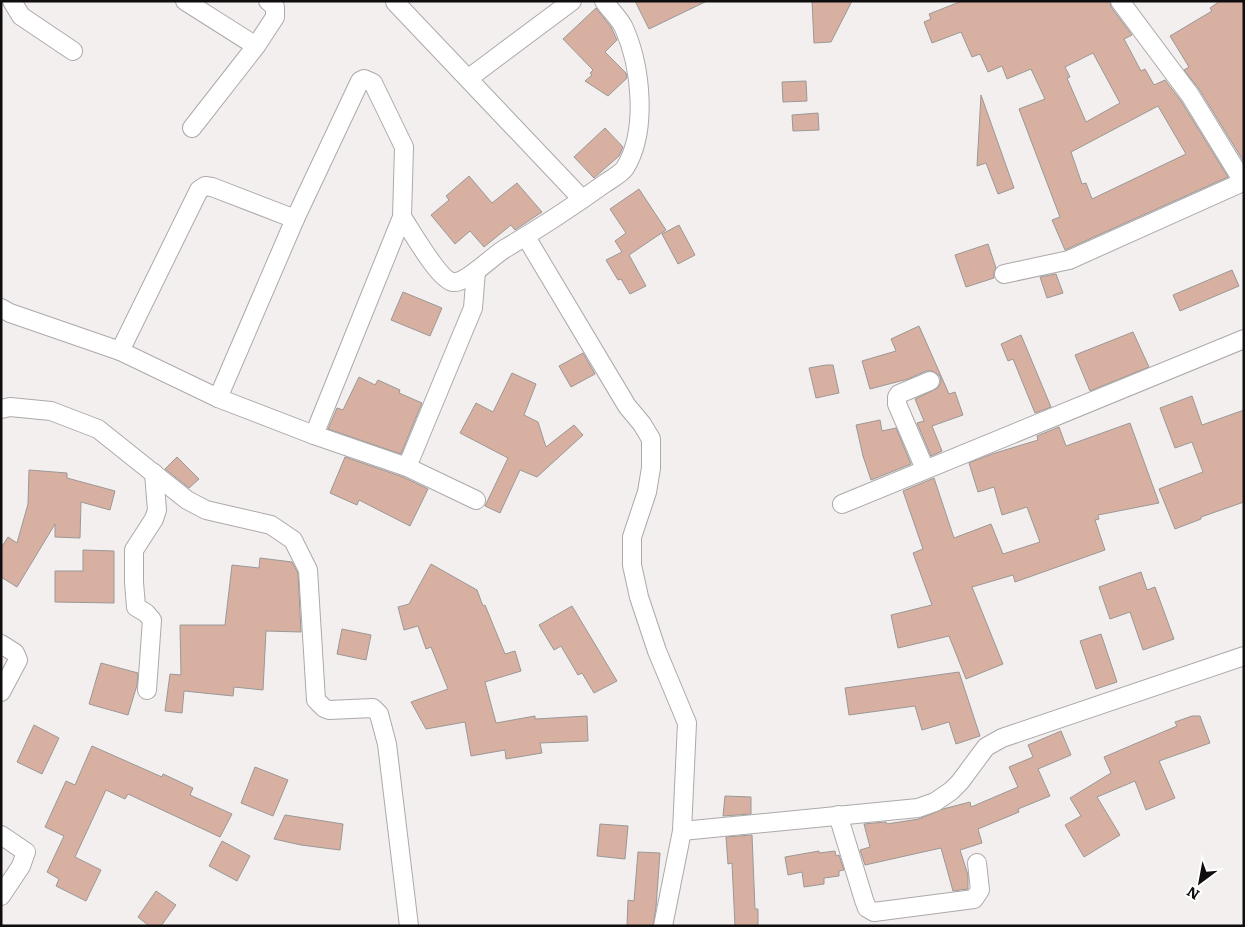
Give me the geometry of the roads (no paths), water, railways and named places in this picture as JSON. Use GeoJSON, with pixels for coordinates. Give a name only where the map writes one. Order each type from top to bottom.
{"type":"FeatureCollection","features":[{"type":"Feature","properties":{"kind":"street"},"geometry":{"type":"LineString","coordinates":[[12,1],[22,16],[73,51]]}},
{"type":"Feature","properties":{"kind":"street"},"geometry":{"type":"LineString","coordinates":[[185,1],[256,46]]}},
{"type":"Feature","properties":{"kind":"street"},"geometry":{"type":"LineString","coordinates":[[192,128],[256,46],[275,17],[275,7],[268,1]]}},
{"type":"Feature","properties":{"kind":"street"},"geometry":{"type":"LineString","coordinates":[[469,78],[572,1]]}},
{"type":"Feature","properties":{"kind":"street"},"geometry":{"type":"LineString","coordinates":[[402,218],[438,272],[450,282],[459,282],[476,271],[498,252],[526,237],[624,169],[635,145],[640,124],[638,76],[624,27],[604,1]]}},
{"type":"Feature","properties":{"kind":"street"},"geometry":{"type":"LineString","coordinates":[[1004,274],[1070,260],[1244,182],[1190,95],[1120,1]]}},
{"type":"Feature","properties":{"kind":"street"},"geometry":{"type":"LineString","coordinates":[[394,2],[469,78],[582,199]]}},
{"type":"Feature","properties":{"kind":"street"},"geometry":{"type":"LineString","coordinates":[[218,398],[295,219],[360,81],[364,79],[373,83],[404,147],[402,218],[314,435]]}},
{"type":"Feature","properties":{"kind":"street"},"geometry":{"type":"LineString","coordinates":[[120,351],[199,190],[205,186],[212,187],[295,219]]}},
{"type":"Feature","properties":{"kind":"street"},"geometry":{"type":"LineString","coordinates":[[526,237],[626,406],[642,424],[650,439],[650,468],[647,492],[632,537],[632,565],[639,597],[657,651],[687,722],[682,831],[663,926]]}},
{"type":"Feature","properties":{"kind":"street"},"geometry":{"type":"LineString","coordinates":[[407,467],[473,308],[476,271]]}},
{"type":"Feature","properties":{"kind":"street"},"geometry":{"type":"LineString","coordinates":[[1,308],[10,313],[120,351],[218,398],[314,435],[407,467],[476,500]]}},
{"type":"Feature","properties":{"kind":"street"},"geometry":{"type":"LineString","coordinates":[[842,504],[1244,339]]}},
{"type":"Feature","properties":{"kind":"street"},"geometry":{"type":"LineString","coordinates":[[925,469],[896,404],[899,394],[930,380]]}},
{"type":"Feature","properties":{"kind":"street"},"geometry":{"type":"LineString","coordinates":[[1,409],[10,408],[51,412],[98,428],[187,500],[206,510],[271,525],[293,540],[308,570],[316,700],[329,710],[373,708],[379,714],[386,744],[409,926]]}},
{"type":"Feature","properties":{"kind":"street"},"geometry":{"type":"LineString","coordinates":[[147,690],[152,620],[146,613],[136,607],[134,550],[154,520],[157,510],[154,473]]}},
{"type":"Feature","properties":{"kind":"street"},"geometry":{"type":"LineString","coordinates":[[1,644],[15,653],[18,660],[1,692]]}},
{"type":"Feature","properties":{"kind":"street"},"geometry":{"type":"LineString","coordinates":[[682,831],[918,808],[935,802],[951,791],[986,747],[1002,738],[1244,656]]}},
{"type":"Feature","properties":{"kind":"street"},"geometry":{"type":"LineString","coordinates":[[838,816],[864,900],[867,908],[874,912],[974,899],[980,890],[977,863]]}},
{"type":"Feature","properties":{"kind":"street"},"geometry":{"type":"LineString","coordinates":[[1,834],[26,852],[21,866],[1,896]]}}]}
